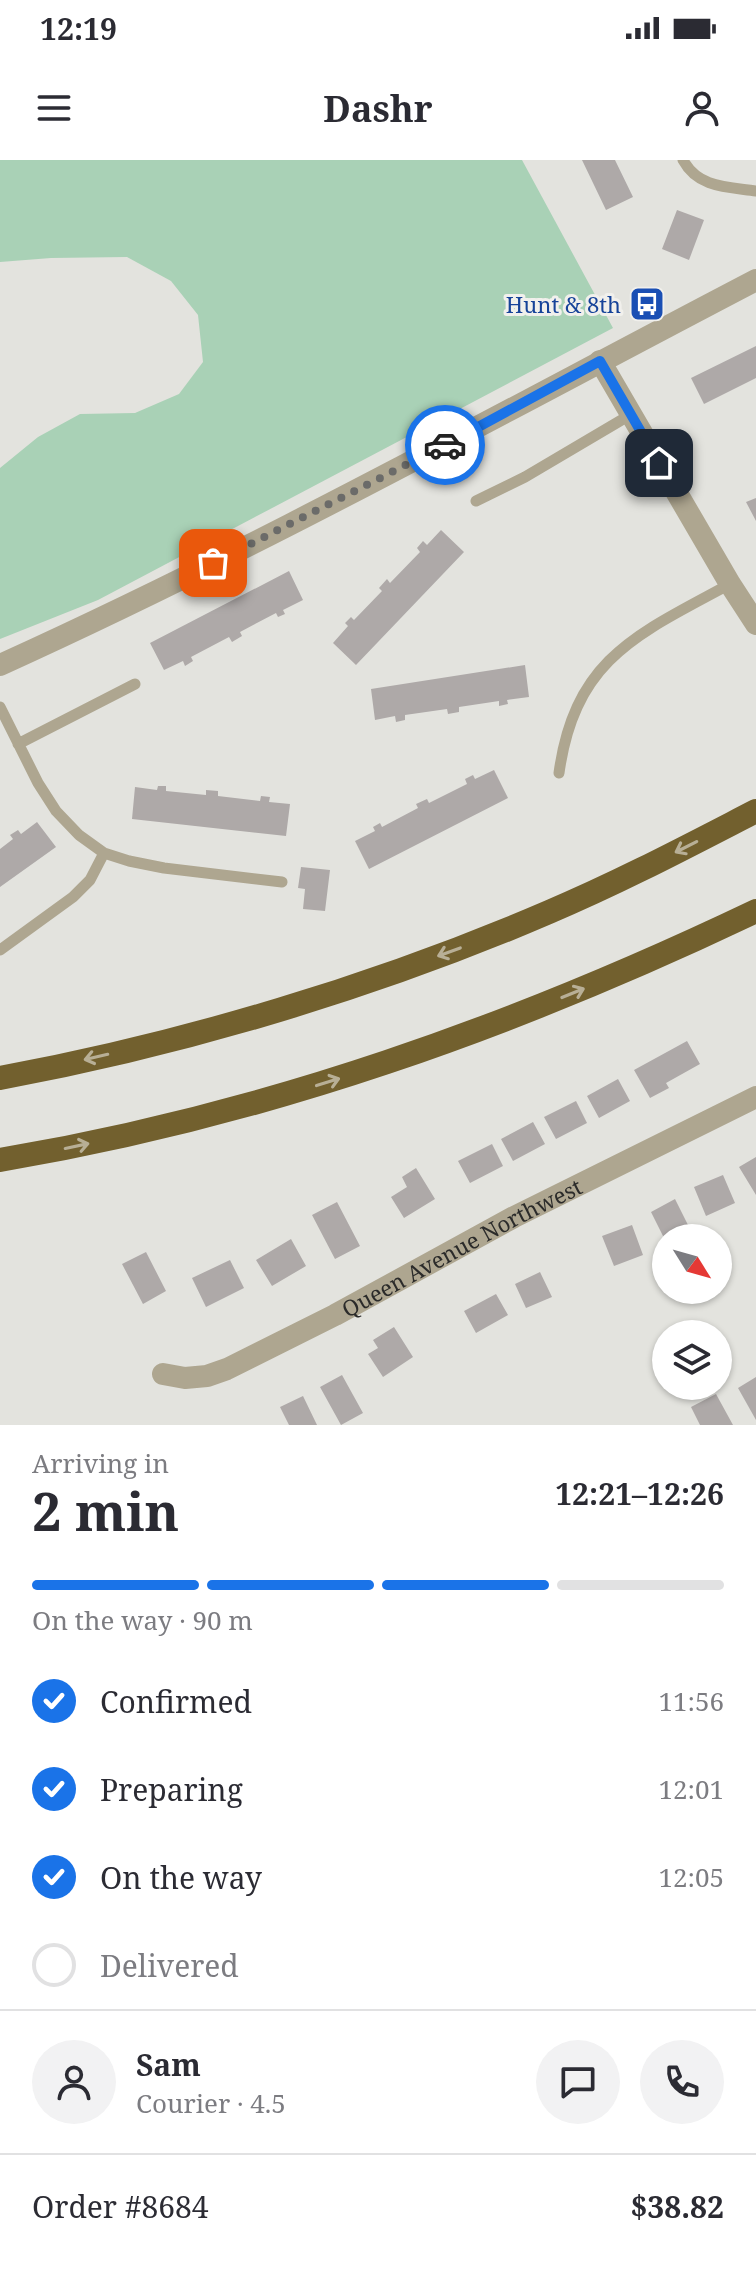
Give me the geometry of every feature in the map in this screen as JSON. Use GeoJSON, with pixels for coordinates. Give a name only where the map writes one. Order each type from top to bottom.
{"type":"FeatureCollection","features":[{"type":"Feature","properties":{"kind":"highway"},"geometry":{"type":"LineString","coordinates":[[0,1078],[172,1040],[363,982],[549,912],[756,811]]}},
{"type":"Feature","properties":{"kind":"highway"},"geometry":{"type":"LineString","coordinates":[[0,1160],[51,1152],[206,1117],[401,1059],[600,982],[756,911]]}},
{"type":"Feature","properties":{"kind":"street"},"geometry":{"type":"LineString","coordinates":[[0,665],[105,618],[388,475],[756,280]]}},
{"type":"Feature","properties":{"kind":"street"},"geometry":{"type":"LineString","coordinates":[[600,361],[756,624]]}},
{"type":"Feature","properties":{"kind":"street","name":"Queen Avenue Northwest"},"geometry":{"type":"LineString","coordinates":[[163,1374],[185,1378],[207,1376],[227,1369],[335,1315],[514,1217],[756,1097]]}},
{"type":"Feature","properties":{"kind":"lane"},"geometry":{"type":"LineString","coordinates":[[683,160],[688,170],[714,186],[756,191]]}},
{"type":"Feature","properties":{"kind":"lane"},"geometry":{"type":"LineString","coordinates":[[476,501],[525,477],[630,415]]}},
{"type":"Feature","properties":{"kind":"lane"},"geometry":{"type":"LineString","coordinates":[[559,773],[563,743],[572,715],[599,669],[658,623],[730,584]]}},
{"type":"Feature","properties":{"kind":"lane"},"geometry":{"type":"LineString","coordinates":[[18,744],[135,684]]}},
{"type":"Feature","properties":{"kind":"lane"},"geometry":{"type":"LineString","coordinates":[[0,707],[38,783],[56,811],[79,835],[104,853],[164,868],[282,882]]}},
{"type":"Feature","properties":{"kind":"lane"},"geometry":{"type":"LineString","coordinates":[[0,950],[73,897],[90,880],[104,853]]}},
{"type":"Feature","properties":{"kind":"green space"},"geometry":{"type":"Polygon","coordinates":[[[0,160],[522,160],[613,328],[98,600],[0,639],[0,468],[38,437],[80,414],[135,413],[179,394],[203,362],[198,315],[171,281],[127,257],[0,262],[0,160]]]}},
{"type":"Feature","properties":{"kind":"building"},"geometry":{"type":"Polygon","coordinates":[[[582,160],[615,160],[633,197],[606,210],[582,160]]]}},
{"type":"Feature","properties":{"kind":"building"},"geometry":{"type":"Polygon","coordinates":[[[677,210],[704,220],[689,260],[662,249],[677,210]]]}},
{"type":"Feature","properties":{"kind":"building"},"geometry":{"type":"Polygon","coordinates":[[[756,346],[756,378],[704,404],[691,378],[756,346]]]}},
{"type":"Feature","properties":{"kind":"building"},"geometry":{"type":"Polygon","coordinates":[[[756,498],[756,521],[746,502],[756,498]]]}},
{"type":"Feature","properties":{"kind":"building"},"geometry":{"type":"Polygon","coordinates":[[[441,530],[464,552],[356,665],[333,643],[348,626],[345,623],[351,617],[354,620],[382,591],[379,588],[387,579],[390,583],[420,552],[417,548],[423,541],[427,545],[441,530]]]}},
{"type":"Feature","properties":{"kind":"building"},"geometry":{"type":"Polygon","coordinates":[[[289,571],[303,600],[283,610],[285,614],[278,617],[276,613],[240,632],[242,636],[232,642],[229,637],[191,657],[193,661],[185,666],[183,661],[164,670],[150,643],[289,571]]]}},
{"type":"Feature","properties":{"kind":"building"},"geometry":{"type":"Polygon","coordinates":[[[525,665],[529,697],[507,700],[508,704],[499,706],[499,701],[459,707],[459,712],[448,714],[447,709],[405,715],[405,720],[396,722],[395,716],[375,720],[371,689],[525,665]]]}},
{"type":"Feature","properties":{"kind":"building"},"geometry":{"type":"Polygon","coordinates":[[[494,770],[508,798],[369,869],[355,841],[375,831],[373,827],[380,823],[382,827],[418,808],[416,804],[427,799],[429,803],[467,784],[465,779],[473,775],[475,779],[494,770]]]}},
{"type":"Feature","properties":{"kind":"building"},"geometry":{"type":"Polygon","coordinates":[[[158,786],[166,786],[166,791],[206,795],[206,790],[218,791],[218,796],[260,801],[261,796],[270,797],[269,802],[290,804],[286,836],[132,819],[135,787],[157,790],[158,786]]]}},
{"type":"Feature","properties":{"kind":"building"},"geometry":{"type":"Polygon","coordinates":[[[37,822],[56,847],[0,887],[0,849],[13,839],[10,835],[18,830],[21,834],[37,822]]]}},
{"type":"Feature","properties":{"kind":"building"},"geometry":{"type":"Polygon","coordinates":[[[301,867],[330,870],[325,911],[303,909],[305,889],[298,888],[301,867]]]}},
{"type":"Feature","properties":{"kind":"building"},"geometry":{"type":"Polygon","coordinates":[[[687,1041],[700,1064],[666,1083],[669,1088],[650,1098],[634,1070],[687,1041]]]}},
{"type":"Feature","properties":{"kind":"building"},"geometry":{"type":"Polygon","coordinates":[[[618,1079],[630,1101],[599,1118],[587,1096],[618,1079]]]}},
{"type":"Feature","properties":{"kind":"building"},"geometry":{"type":"Polygon","coordinates":[[[576,1101],[587,1123],[556,1139],[544,1117],[576,1101]]]}},
{"type":"Feature","properties":{"kind":"building"},"geometry":{"type":"Polygon","coordinates":[[[533,1122],[545,1144],[513,1161],[501,1139],[533,1122]]]}},
{"type":"Feature","properties":{"kind":"building"},"geometry":{"type":"Polygon","coordinates":[[[492,1144],[503,1166],[470,1183],[458,1161],[492,1144]]]}},
{"type":"Feature","properties":{"kind":"building"},"geometry":{"type":"Polygon","coordinates":[[[756,1157],[756,1195],[739,1167],[756,1157]]]}},
{"type":"Feature","properties":{"kind":"building"},"geometry":{"type":"Polygon","coordinates":[[[416,1168],[435,1199],[404,1218],[391,1197],[407,1187],[402,1177],[416,1168]]]}},
{"type":"Feature","properties":{"kind":"building"},"geometry":{"type":"Polygon","coordinates":[[[723,1175],[735,1203],[706,1216],[694,1187],[723,1175]]]}},
{"type":"Feature","properties":{"kind":"building"},"geometry":{"type":"Polygon","coordinates":[[[675,1199],[688,1224],[657,1224],[651,1212],[675,1199]]]}},
{"type":"Feature","properties":{"kind":"building"},"geometry":{"type":"Polygon","coordinates":[[[337,1202],[360,1246],[335,1259],[312,1215],[337,1202]]]}},
{"type":"Feature","properties":{"kind":"building"},"geometry":{"type":"Polygon","coordinates":[[[632,1225],[643,1255],[614,1266],[602,1236],[632,1225]]]}},
{"type":"Feature","properties":{"kind":"building"},"geometry":{"type":"Polygon","coordinates":[[[291,1239],[306,1266],[272,1286],[256,1260],[291,1239]]]}},
{"type":"Feature","properties":{"kind":"building"},"geometry":{"type":"Polygon","coordinates":[[[146,1252],[166,1291],[143,1304],[122,1264],[146,1252]]]}},
{"type":"Feature","properties":{"kind":"building"},"geometry":{"type":"Polygon","coordinates":[[[230,1260],[244,1288],[206,1307],[192,1278],[230,1260]]]}},
{"type":"Feature","properties":{"kind":"building"},"geometry":{"type":"Polygon","coordinates":[[[540,1272],[552,1297],[526,1308],[515,1284],[540,1272]]]}},
{"type":"Feature","properties":{"kind":"building"},"geometry":{"type":"Polygon","coordinates":[[[496,1294],[508,1315],[476,1333],[464,1311],[496,1294]]]}},
{"type":"Feature","properties":{"kind":"building"},"geometry":{"type":"Polygon","coordinates":[[[394,1327],[413,1357],[383,1377],[368,1354],[378,1348],[373,1340],[394,1327]]]}},
{"type":"Feature","properties":{"kind":"building"},"geometry":{"type":"Polygon","coordinates":[[[342,1375],[363,1413],[341,1425],[320,1387],[342,1375]]]}},
{"type":"Feature","properties":{"kind":"building"},"geometry":{"type":"Polygon","coordinates":[[[756,1377],[756,1420],[738,1388],[756,1377]]]}},
{"type":"Feature","properties":{"kind":"building"},"geometry":{"type":"Polygon","coordinates":[[[303,1396],[317,1425],[289,1425],[280,1407],[303,1396]]]}},
{"type":"Feature","properties":{"kind":"building"},"geometry":{"type":"Polygon","coordinates":[[[704,1400],[719,1400],[733,1425],[700,1425],[691,1407],[704,1400]]]}},
{"type":"Feature","properties":{"kind":"way so far"},"geometry":{"type":"LineString","coordinates":[[213,563],[445,445]]}},
{"type":"Feature","properties":{"kind":"place","name":"Hunt & 8th"},"geometry":{"type":"Point","coordinates":[647,304]}},
{"type":"Feature","properties":{"kind":"route"},"geometry":{"type":"LineString","coordinates":[[445,445],[600,361],[659,463]]}}]}
